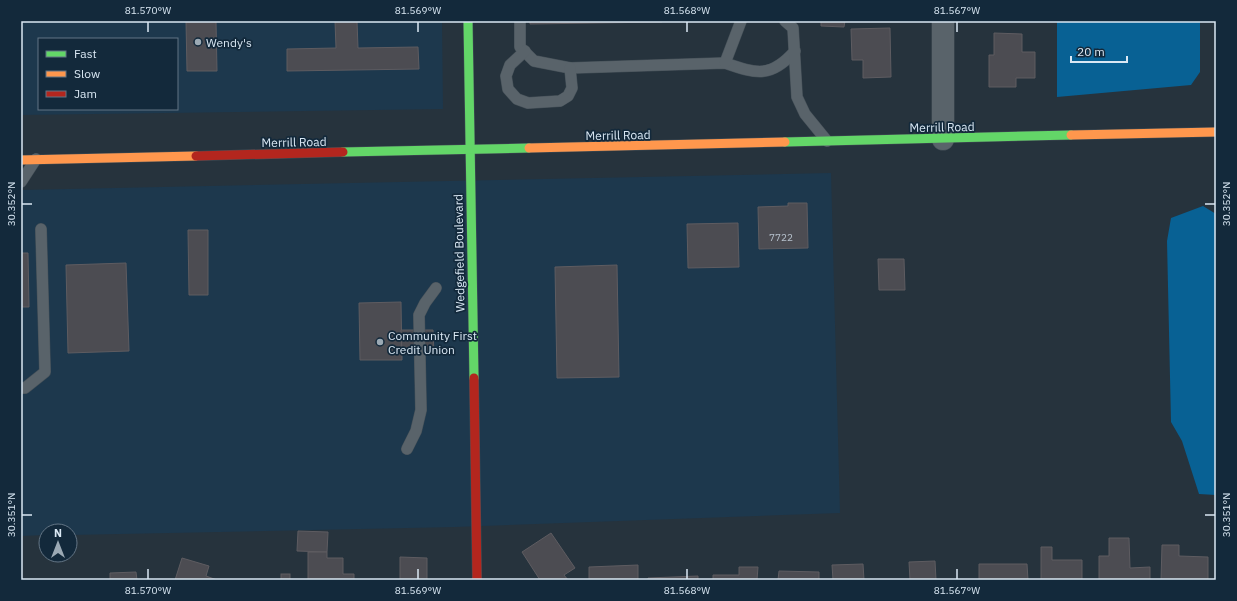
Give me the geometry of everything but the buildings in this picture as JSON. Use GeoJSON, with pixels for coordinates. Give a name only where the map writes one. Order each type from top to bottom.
{"type":"FeatureCollection","features":[{"type":"Feature","properties":{"kind":"main road","name":"Wedgefield Boulevard"},"geometry":{"type":"LineString","coordinates":[[468,21],[477,580]]}},
{"type":"Feature","properties":{"kind":"main road","name":"Merrill Road"},"geometry":{"type":"LineString","coordinates":[[21,160],[1216,132]]}},
{"type":"Feature","properties":{"kind":"street"},"geometry":{"type":"LineString","coordinates":[[943,21],[943,139]]}},
{"type":"Feature","properties":{"kind":"lane"},"geometry":{"type":"LineString","coordinates":[[520,21],[520,47],[534,61],[570,68],[725,63],[747,71],[770,71],[783,65],[795,51]]}},
{"type":"Feature","properties":{"kind":"lane"},"geometry":{"type":"LineString","coordinates":[[725,63],[741,21]]}},
{"type":"Feature","properties":{"kind":"lane"},"geometry":{"type":"LineString","coordinates":[[785,21],[793,28],[797,97],[804,114],[827,142]]}},
{"type":"Feature","properties":{"kind":"lane"},"geometry":{"type":"LineString","coordinates":[[525,51],[510,65],[506,76],[508,89],[517,99],[528,103],[560,101],[568,96],[572,88],[570,68]]}},
{"type":"Feature","properties":{"kind":"lane"},"geometry":{"type":"LineString","coordinates":[[21,182],[36,160]]}},
{"type":"Feature","properties":{"kind":"lane"},"geometry":{"type":"LineString","coordinates":[[21,388],[26,388],[45,372],[41,229]]}},
{"type":"Feature","properties":{"kind":"lane"},"geometry":{"type":"LineString","coordinates":[[407,448],[416,431],[421,410],[419,315],[425,303],[436,288]]}},
{"type":"Feature","properties":{"kind":"shaded area"},"geometry":{"type":"Polygon","coordinates":[[[21,21],[442,21],[443,109],[21,115],[21,21]]]}},
{"type":"Feature","properties":{"kind":"shaded area"},"geometry":{"type":"Polygon","coordinates":[[[1057,21],[1200,21],[1200,72],[1191,85],[1057,97],[1057,21]]]}},
{"type":"Feature","properties":{"kind":"shaded area"},"geometry":{"type":"Polygon","coordinates":[[[831,173],[840,513],[455,527],[78,535],[78,523],[38,523],[38,535],[21,536],[21,190],[831,173]]]}},
{"type":"Feature","properties":{"kind":"shaded area"},"geometry":{"type":"Polygon","coordinates":[[[1203,206],[1216,214],[1216,495],[1199,494],[1182,441],[1171,422],[1167,241],[1171,218],[1203,206]]]}},
{"type":"Feature","properties":{"kind":"traffic: fast"},"geometry":{"type":"LineString","coordinates":[[468,21],[474,378]]}},
{"type":"Feature","properties":{"kind":"traffic: fast"},"geometry":{"type":"LineString","coordinates":[[785,142],[1071,135]]}},
{"type":"Feature","properties":{"kind":"traffic: fast"},"geometry":{"type":"LineString","coordinates":[[343,152],[529,148]]}},
{"type":"Feature","properties":{"kind":"traffic: slow"},"geometry":{"type":"LineString","coordinates":[[1071,135],[1216,132]]}},
{"type":"Feature","properties":{"kind":"traffic: slow"},"geometry":{"type":"LineString","coordinates":[[529,148],[785,142]]}},
{"type":"Feature","properties":{"kind":"traffic: slow"},"geometry":{"type":"LineString","coordinates":[[21,160],[196,156]]}},
{"type":"Feature","properties":{"kind":"traffic: jam"},"geometry":{"type":"LineString","coordinates":[[196,156],[343,152]]}},
{"type":"Feature","properties":{"kind":"traffic: jam"},"geometry":{"type":"LineString","coordinates":[[474,378],[477,580]]}},
{"type":"Feature","properties":{"kind":"place","name":"Wendy's"},"geometry":{"type":"Point","coordinates":[198,42]}},
{"type":"Feature","properties":{"kind":"place","name":"Community First Credit Union"},"geometry":{"type":"Point","coordinates":[380,342]}}]}
